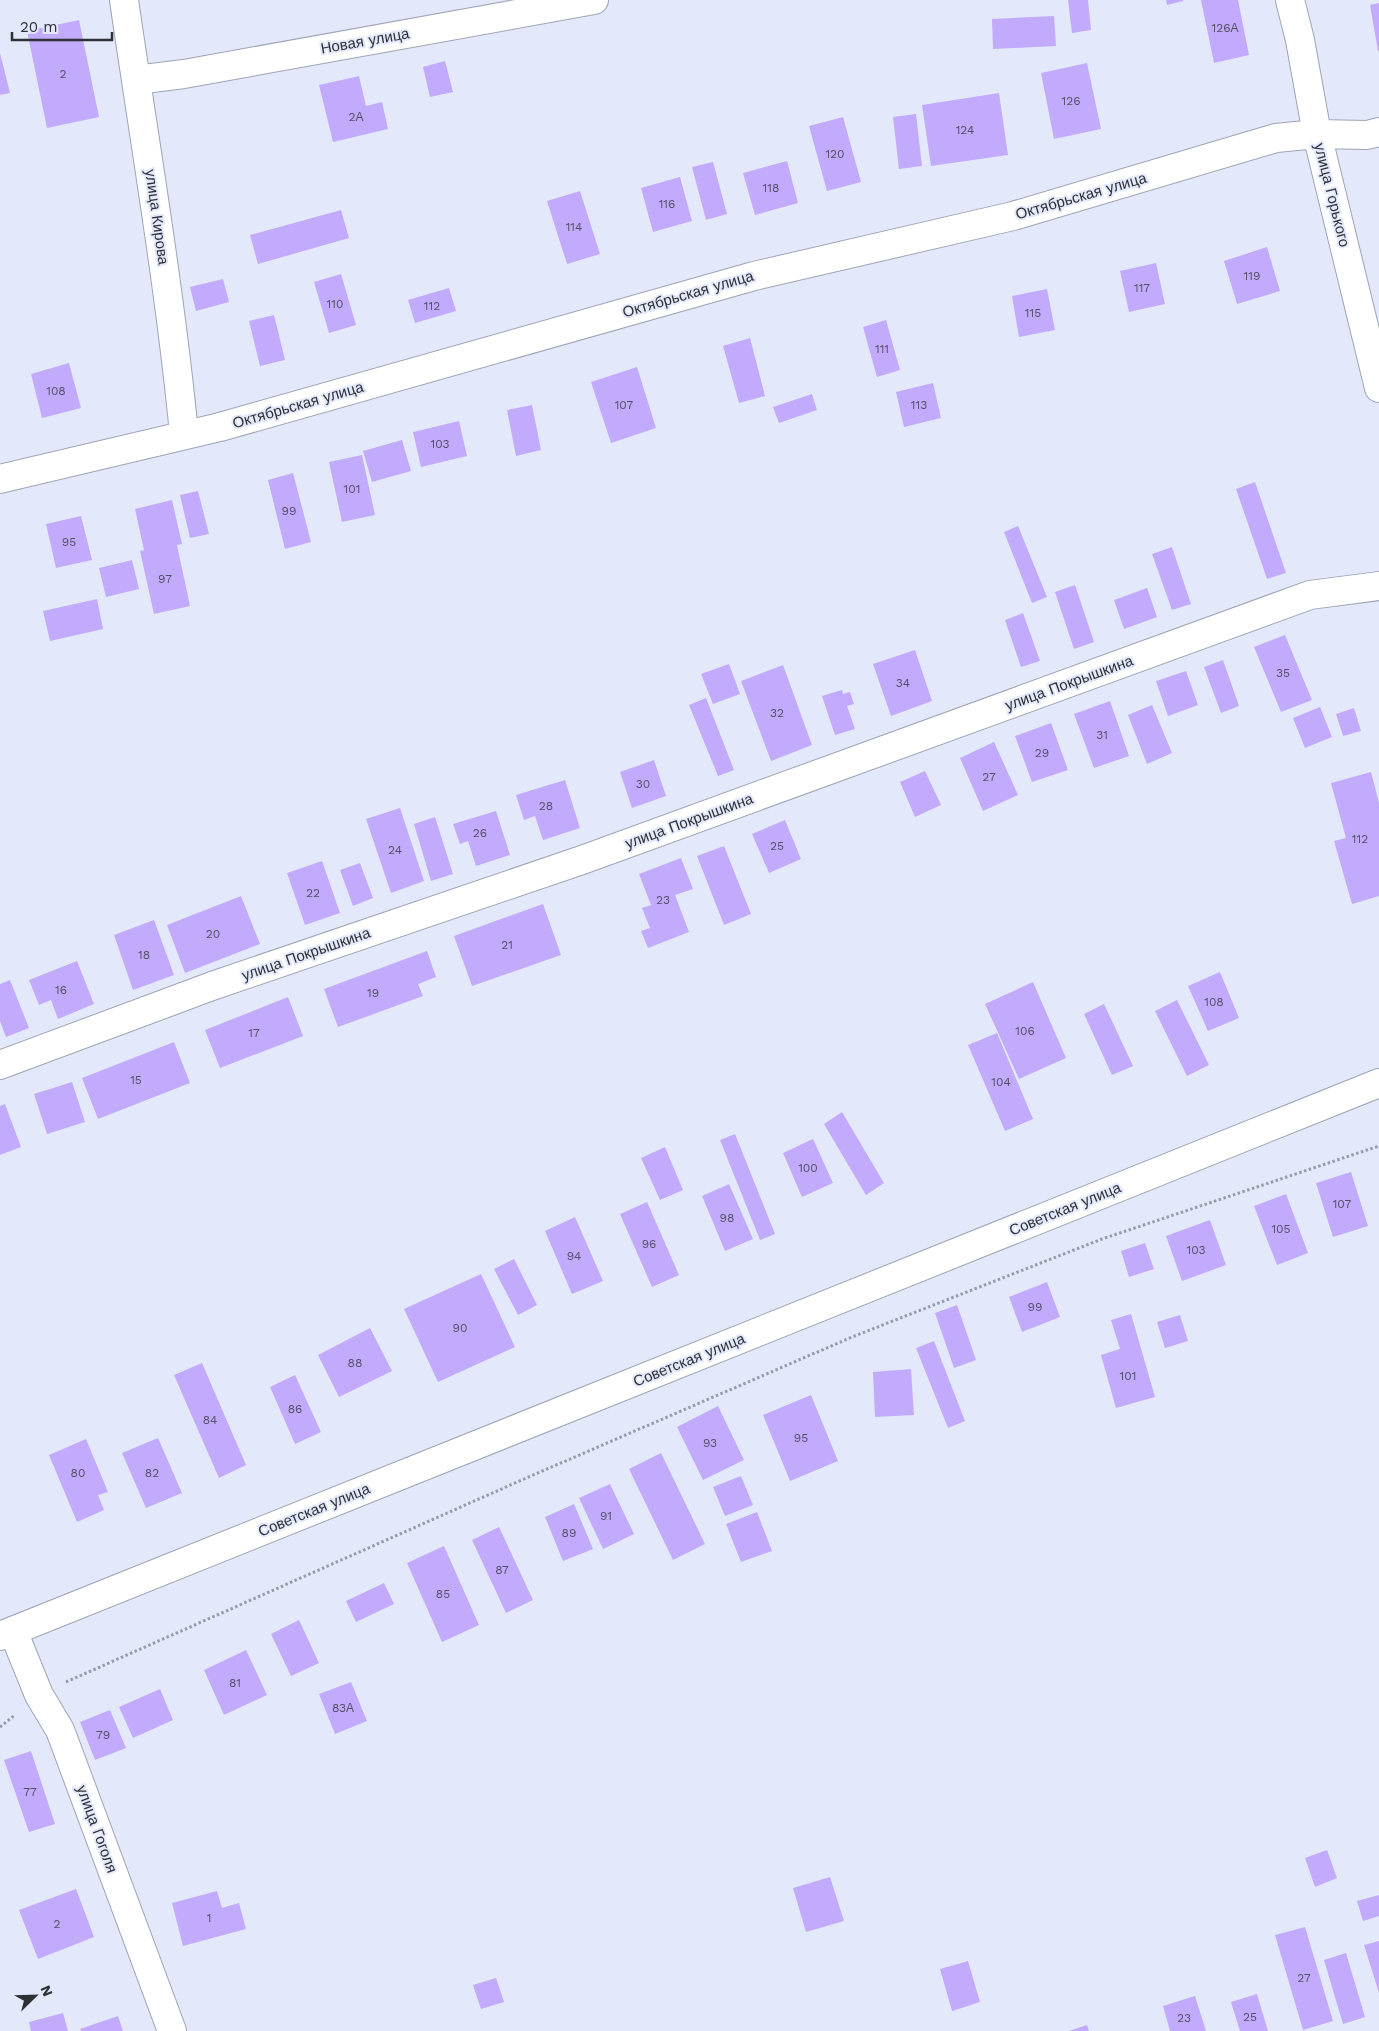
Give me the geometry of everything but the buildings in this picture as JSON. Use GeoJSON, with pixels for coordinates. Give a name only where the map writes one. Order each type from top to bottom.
{"type":"FeatureCollection","features":[{"type":"Feature","properties":{"kind":"street","name":"улица Кирова"},"geometry":{"type":"LineString","coordinates":[[124,0],[158,220],[179,377],[184,434]]}},
{"type":"Feature","properties":{"kind":"street","name":"Новая улица"},"geometry":{"type":"LineString","coordinates":[[136,80],[184,74],[594,0]]}},
{"type":"Feature","properties":{"kind":"street","name":"улица Горького"},"geometry":{"type":"LineString","coordinates":[[1290,0],[1300,40],[1317,134],[1379,388]]}},
{"type":"Feature","properties":{"kind":"street","name":"Октябрьская улица"},"geometry":{"type":"LineString","coordinates":[[0,479],[248,419],[754,276],[1013,216],[1276,138],[1317,134],[1367,135],[1379,132]]}},
{"type":"Feature","properties":{"kind":"street","name":"улица Покрышкина"},"geometry":{"type":"LineString","coordinates":[[0,1064],[212,986],[582,860],[1310,595],[1379,586]]}},
{"type":"Feature","properties":{"kind":"street","name":"Советская улица"},"geometry":{"type":"LineString","coordinates":[[6,1634],[1379,1083]]}},
{"type":"Feature","properties":{"kind":"street","name":"улица Гоголя"},"geometry":{"type":"LineString","coordinates":[[6,1634],[60,1730],[172,2031]]}},
{"type":"Feature","properties":{"kind":"path"},"geometry":{"type":"LineString","coordinates":[[0,1728],[39,1695],[524,1479],[852,1337],[1102,1239],[1379,1146]]}}]}
